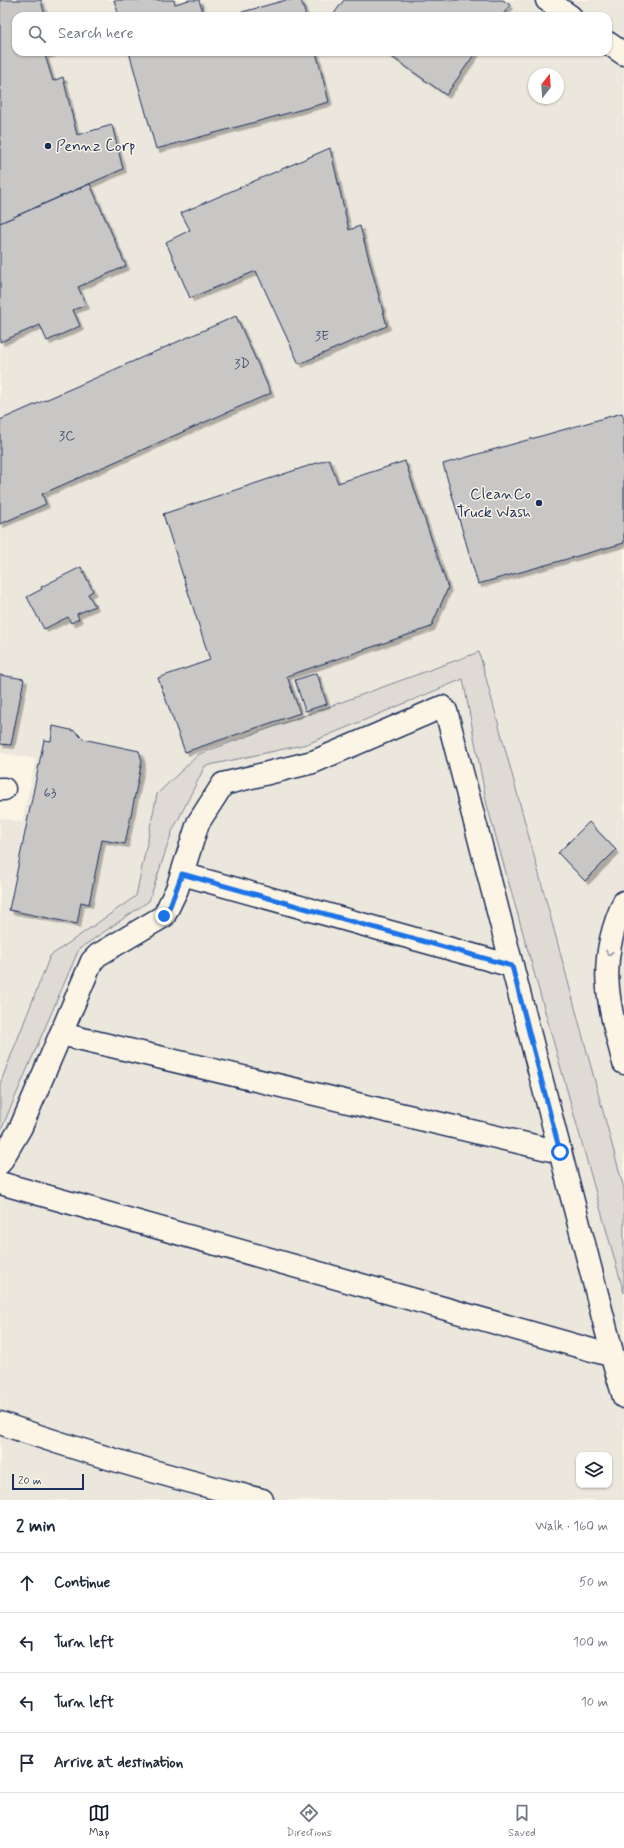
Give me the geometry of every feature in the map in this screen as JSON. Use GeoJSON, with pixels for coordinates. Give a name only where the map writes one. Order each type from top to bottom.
{"type":"FeatureCollection","features":[{"type":"Feature","properties":{"kind":"lane"},"geometry":{"type":"LineString","coordinates":[[547,0],[564,12]]}},
{"type":"Feature","properties":{"kind":"lane"},"geometry":{"type":"LineString","coordinates":[[612,45],[624,54]]}},
{"type":"Feature","properties":{"kind":"lane"},"geometry":{"type":"LineString","coordinates":[[0,1163],[21,1127],[92,961],[98,955],[164,916],[170,906],[182,874],[198,823],[223,784],[313,762],[442,707],[446,711],[448,718],[614,1364],[624,1397]]}},
{"type":"Feature","properties":{"kind":"lane"},"geometry":{"type":"LineString","coordinates":[[182,874],[512,966]]}},
{"type":"Feature","properties":{"kind":"lane"},"geometry":{"type":"LineString","coordinates":[[624,902],[612,935],[606,983],[612,1021],[624,1063]]}},
{"type":"Feature","properties":{"kind":"lane"},"geometry":{"type":"LineString","coordinates":[[61,1034],[560,1152]]}},
{"type":"Feature","properties":{"kind":"lane"},"geometry":{"type":"LineString","coordinates":[[0,1183],[613,1356]]}},
{"type":"Feature","properties":{"kind":"lane"},"geometry":{"type":"LineString","coordinates":[[0,1423],[96,1455],[172,1477],[262,1500]]}},
{"type":"Feature","properties":{"kind":"shaded area"},"geometry":{"type":"Polygon","coordinates":[[[0,0],[624,0],[624,1189],[479,652],[199,754],[157,794],[136,896],[50,956],[0,1084],[0,818],[22,822],[36,759],[0,753],[0,0]]]}},
{"type":"Feature","properties":{"kind":"shaded area"},"geometry":{"type":"Polygon","coordinates":[[[479,652],[624,1189],[624,1293],[487,805],[463,679],[307,744],[205,766],[172,832],[149,901],[79,949],[0,1132],[0,1084],[50,956],[136,896],[157,794],[199,754],[479,652]]]}},
{"type":"Feature","properties":{"kind":"shaded area"},"geometry":{"type":"Polygon","coordinates":[[[463,679],[487,805],[624,1293],[624,1500],[0,1500],[0,1132],[79,948],[149,901],[172,832],[205,766],[307,744],[463,679]]]}},
{"type":"Feature","properties":{"kind":"building"},"geometry":{"type":"Polygon","coordinates":[[[0,0],[41,0],[44,12],[12,12],[12,56],[45,56],[53,81],[63,77],[77,135],[112,125],[123,169],[0,223],[0,0]]]}},
{"type":"Feature","properties":{"kind":"building"},"geometry":{"type":"Polygon","coordinates":[[[114,0],[174,0],[175,4],[189,0],[199,0],[203,12],[118,12],[114,0]]]}},
{"type":"Feature","properties":{"kind":"building"},"geometry":{"type":"Polygon","coordinates":[[[286,0],[301,0],[305,12],[242,12],[286,0]]]}},
{"type":"Feature","properties":{"kind":"building"},"geometry":{"type":"Polygon","coordinates":[[[344,0],[503,0],[510,5],[505,12],[335,12],[344,0]]]}},
{"type":"Feature","properties":{"kind":"building"},"geometry":{"type":"Polygon","coordinates":[[[130,56],[317,56],[329,102],[156,149],[130,56]]]}},
{"type":"Feature","properties":{"kind":"building"},"geometry":{"type":"Polygon","coordinates":[[[391,56],[473,56],[446,95],[391,56]]]}},
{"type":"Feature","properties":{"kind":"building"},"geometry":{"type":"Polygon","coordinates":[[[330,148],[349,230],[360,226],[387,326],[299,364],[256,271],[190,298],[166,242],[190,230],[181,213],[330,148]]]}},
{"type":"Feature","properties":{"kind":"building"},"geometry":{"type":"Polygon","coordinates":[[[90,184],[126,266],[78,287],[86,305],[73,310],[80,326],[47,341],[40,325],[0,342],[0,223],[90,184]]]}},
{"type":"Feature","properties":{"kind":"building"},"geometry":{"type":"Polygon","coordinates":[[[236,316],[271,393],[42,494],[46,504],[0,524],[0,420],[236,316]]]}},
{"type":"Feature","properties":{"kind":"building","name":"CleanCo Truck Wash"},"geometry":{"type":"Polygon","coordinates":[[[622,413],[624,418],[624,543],[478,584],[443,464],[622,413]]]}},
{"type":"Feature","properties":{"kind":"building"},"geometry":{"type":"Polygon","coordinates":[[[329,459],[338,483],[405,461],[448,588],[431,627],[287,676],[300,713],[185,752],[158,678],[210,660],[163,514],[329,459]]]}},
{"type":"Feature","properties":{"kind":"building"},"geometry":{"type":"Polygon","coordinates":[[[81,567],[93,591],[88,594],[95,606],[77,614],[79,619],[71,623],[68,617],[44,629],[27,597],[42,589],[41,587],[81,567]]]}},
{"type":"Feature","properties":{"kind":"building"},"geometry":{"type":"Polygon","coordinates":[[[317,673],[327,704],[305,711],[295,680],[317,673]]]}},
{"type":"Feature","properties":{"kind":"building"},"geometry":{"type":"Polygon","coordinates":[[[0,675],[24,679],[11,745],[0,744],[0,675]]]}},
{"type":"Feature","properties":{"kind":"building"},"geometry":{"type":"Polygon","coordinates":[[[53,726],[75,731],[83,739],[139,751],[142,761],[125,844],[102,840],[89,904],[81,902],[77,924],[9,910],[44,740],[51,741],[53,726]]]}},
{"type":"Feature","properties":{"kind":"building"},"geometry":{"type":"Polygon","coordinates":[[[589,822],[616,850],[585,881],[558,853],[589,822]]]}},
{"type":"Feature","properties":{"kind":"place","name":"Pennz Corp"},"geometry":{"type":"Point","coordinates":[48,146]}},
{"type":"Feature","properties":{"kind":"place","name":"CleanCo Truck Wash"},"geometry":{"type":"Point","coordinates":[539,503]}},
{"type":"Feature","properties":{"kind":"route"},"geometry":{"type":"LineString","coordinates":[[164,916],[170,906],[182,874],[512,966],[560,1152]]}}]}
